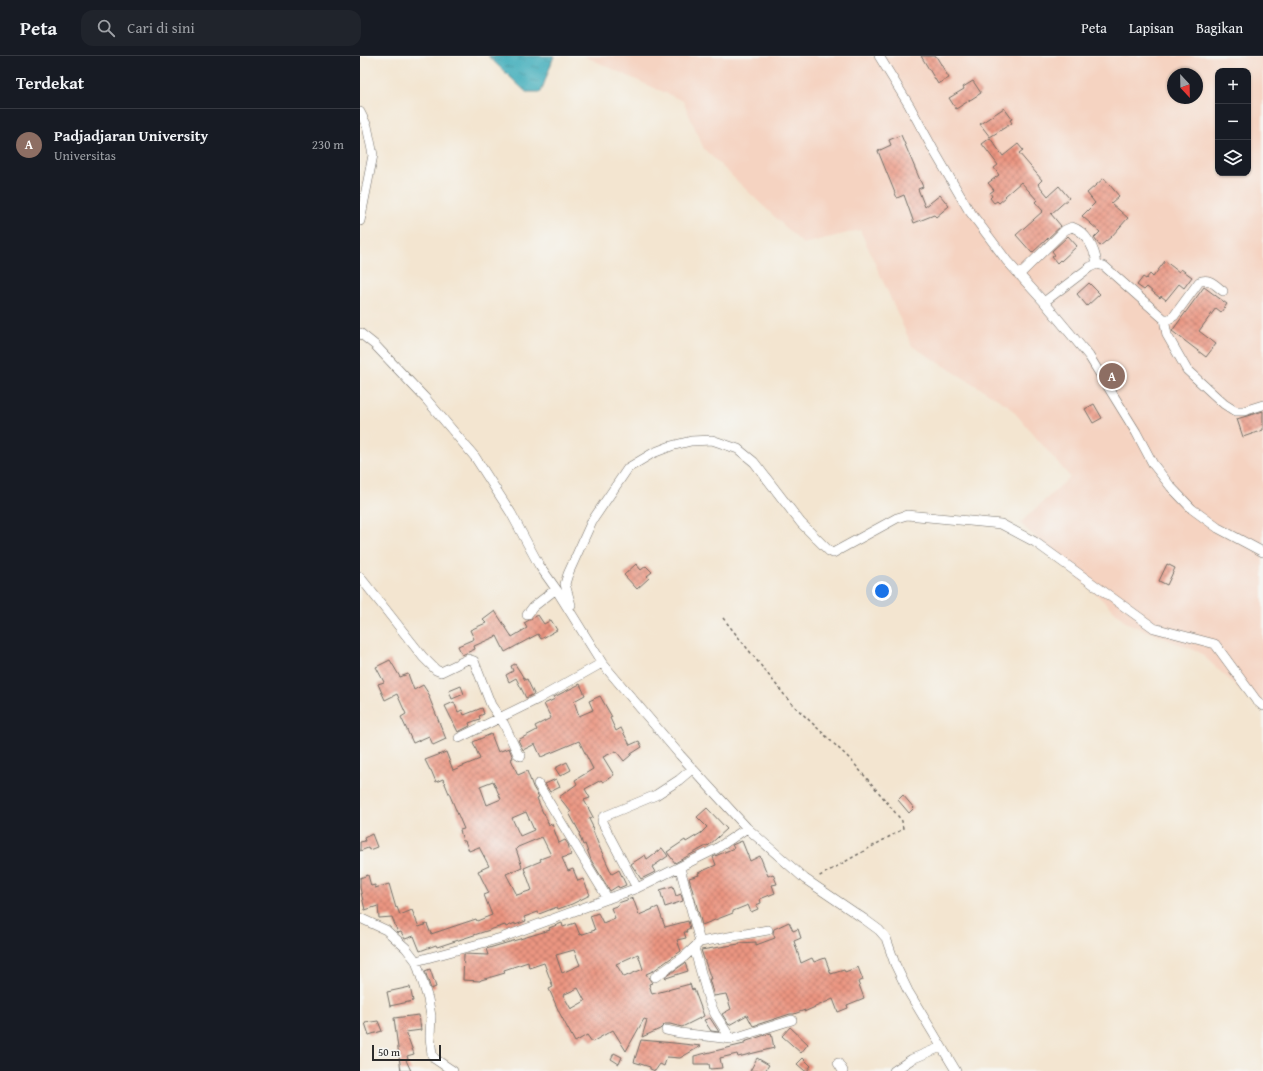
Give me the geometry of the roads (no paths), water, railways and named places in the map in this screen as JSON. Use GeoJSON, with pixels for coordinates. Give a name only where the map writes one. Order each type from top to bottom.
{"type":"FeatureCollection","features":[{"type":"Feature","properties":{"kind":"street"},"geometry":{"type":"LineString","coordinates":[[879,56],[909,105],[968,209],[1007,261],[1044,302],[1089,356],[1136,432],[1153,464],[1171,487],[1192,509],[1218,528],[1263,552]]}},
{"type":"Feature","properties":{"kind":"street"},"geometry":{"type":"LineString","coordinates":[[360,112],[367,126],[373,155],[360,221]]}},
{"type":"Feature","properties":{"kind":"street"},"geometry":{"type":"LineString","coordinates":[[1019,275],[1066,230],[1072,227],[1079,229],[1090,243],[1096,256],[1097,264]]}},
{"type":"Feature","properties":{"kind":"street"},"geometry":{"type":"LineString","coordinates":[[1044,302],[1090,267],[1097,264],[1104,266],[1164,319],[1167,335],[1188,370],[1224,404],[1235,411],[1244,410],[1263,404]]}},
{"type":"Feature","properties":{"kind":"street"},"geometry":{"type":"LineString","coordinates":[[1164,319],[1169,319],[1174,316],[1199,282],[1208,280],[1223,291]]}},
{"type":"Feature","properties":{"kind":"street"},"geometry":{"type":"LineString","coordinates":[[360,333],[374,345],[426,399],[475,457],[511,513],[538,565],[556,589],[602,663],[692,769],[747,828],[809,882],[879,930],[886,938],[895,964],[908,991],[956,1071]]}},
{"type":"Feature","properties":{"kind":"street"},"geometry":{"type":"LineString","coordinates":[[581,630],[573,613],[565,584],[592,521],[628,468],[671,446],[691,441],[712,440],[738,449],[754,462],[801,523],[829,551],[833,553],[897,518],[907,515],[1001,524],[1035,542],[1154,628],[1215,644],[1256,700],[1263,706]]}},
{"type":"Feature","properties":{"kind":"street"},"geometry":{"type":"LineString","coordinates":[[360,577],[423,657],[436,670],[441,672],[468,659],[474,661],[491,705],[504,724],[518,754],[521,756]]}},
{"type":"Feature","properties":{"kind":"street"},"geometry":{"type":"LineString","coordinates":[[527,615],[533,607],[556,589]]}},
{"type":"Feature","properties":{"kind":"street"},"geometry":{"type":"LineString","coordinates":[[459,738],[538,699],[602,663]]}},
{"type":"Feature","properties":{"kind":"street"},"geometry":{"type":"LineString","coordinates":[[637,888],[602,822],[603,816],[656,795],[679,780],[692,769]]}},
{"type":"Feature","properties":{"kind":"street"},"geometry":{"type":"LineString","coordinates":[[538,784],[608,899]]}},
{"type":"Feature","properties":{"kind":"street"},"geometry":{"type":"LineString","coordinates":[[416,960],[502,938],[637,888],[716,849],[747,828]]}},
{"type":"Feature","properties":{"kind":"street"},"geometry":{"type":"LineString","coordinates":[[680,868],[709,1001],[715,1014],[731,1039]]}},
{"type":"Feature","properties":{"kind":"street"},"geometry":{"type":"LineString","coordinates":[[360,918],[386,930],[406,948],[416,960],[428,999],[431,1016],[430,1036],[432,1055],[435,1059],[453,1071]]}},
{"type":"Feature","properties":{"kind":"street"},"geometry":{"type":"LineString","coordinates":[[655,977],[684,957],[697,945],[768,930]]}},
{"type":"Feature","properties":{"kind":"street"},"geometry":{"type":"LineString","coordinates":[[666,1030],[731,1039],[792,1020]]}},
{"type":"Feature","properties":{"kind":"street"},"geometry":{"type":"LineString","coordinates":[[894,1071],[912,1059],[941,1047]]}},
{"type":"Feature","properties":{"kind":"street"},"geometry":{"type":"LineString","coordinates":[[838,1063],[843,1071]]}},
{"type":"Feature","properties":{"kind":"water"},"geometry":{"type":"Polygon","coordinates":[[[488,56],[554,56],[541,92],[526,92],[488,56]]]}},
{"type":"Feature","properties":{"kind":"place","name":"Padjadjaran University"},"geometry":{"type":"Point","coordinates":[1112,376]}}]}
